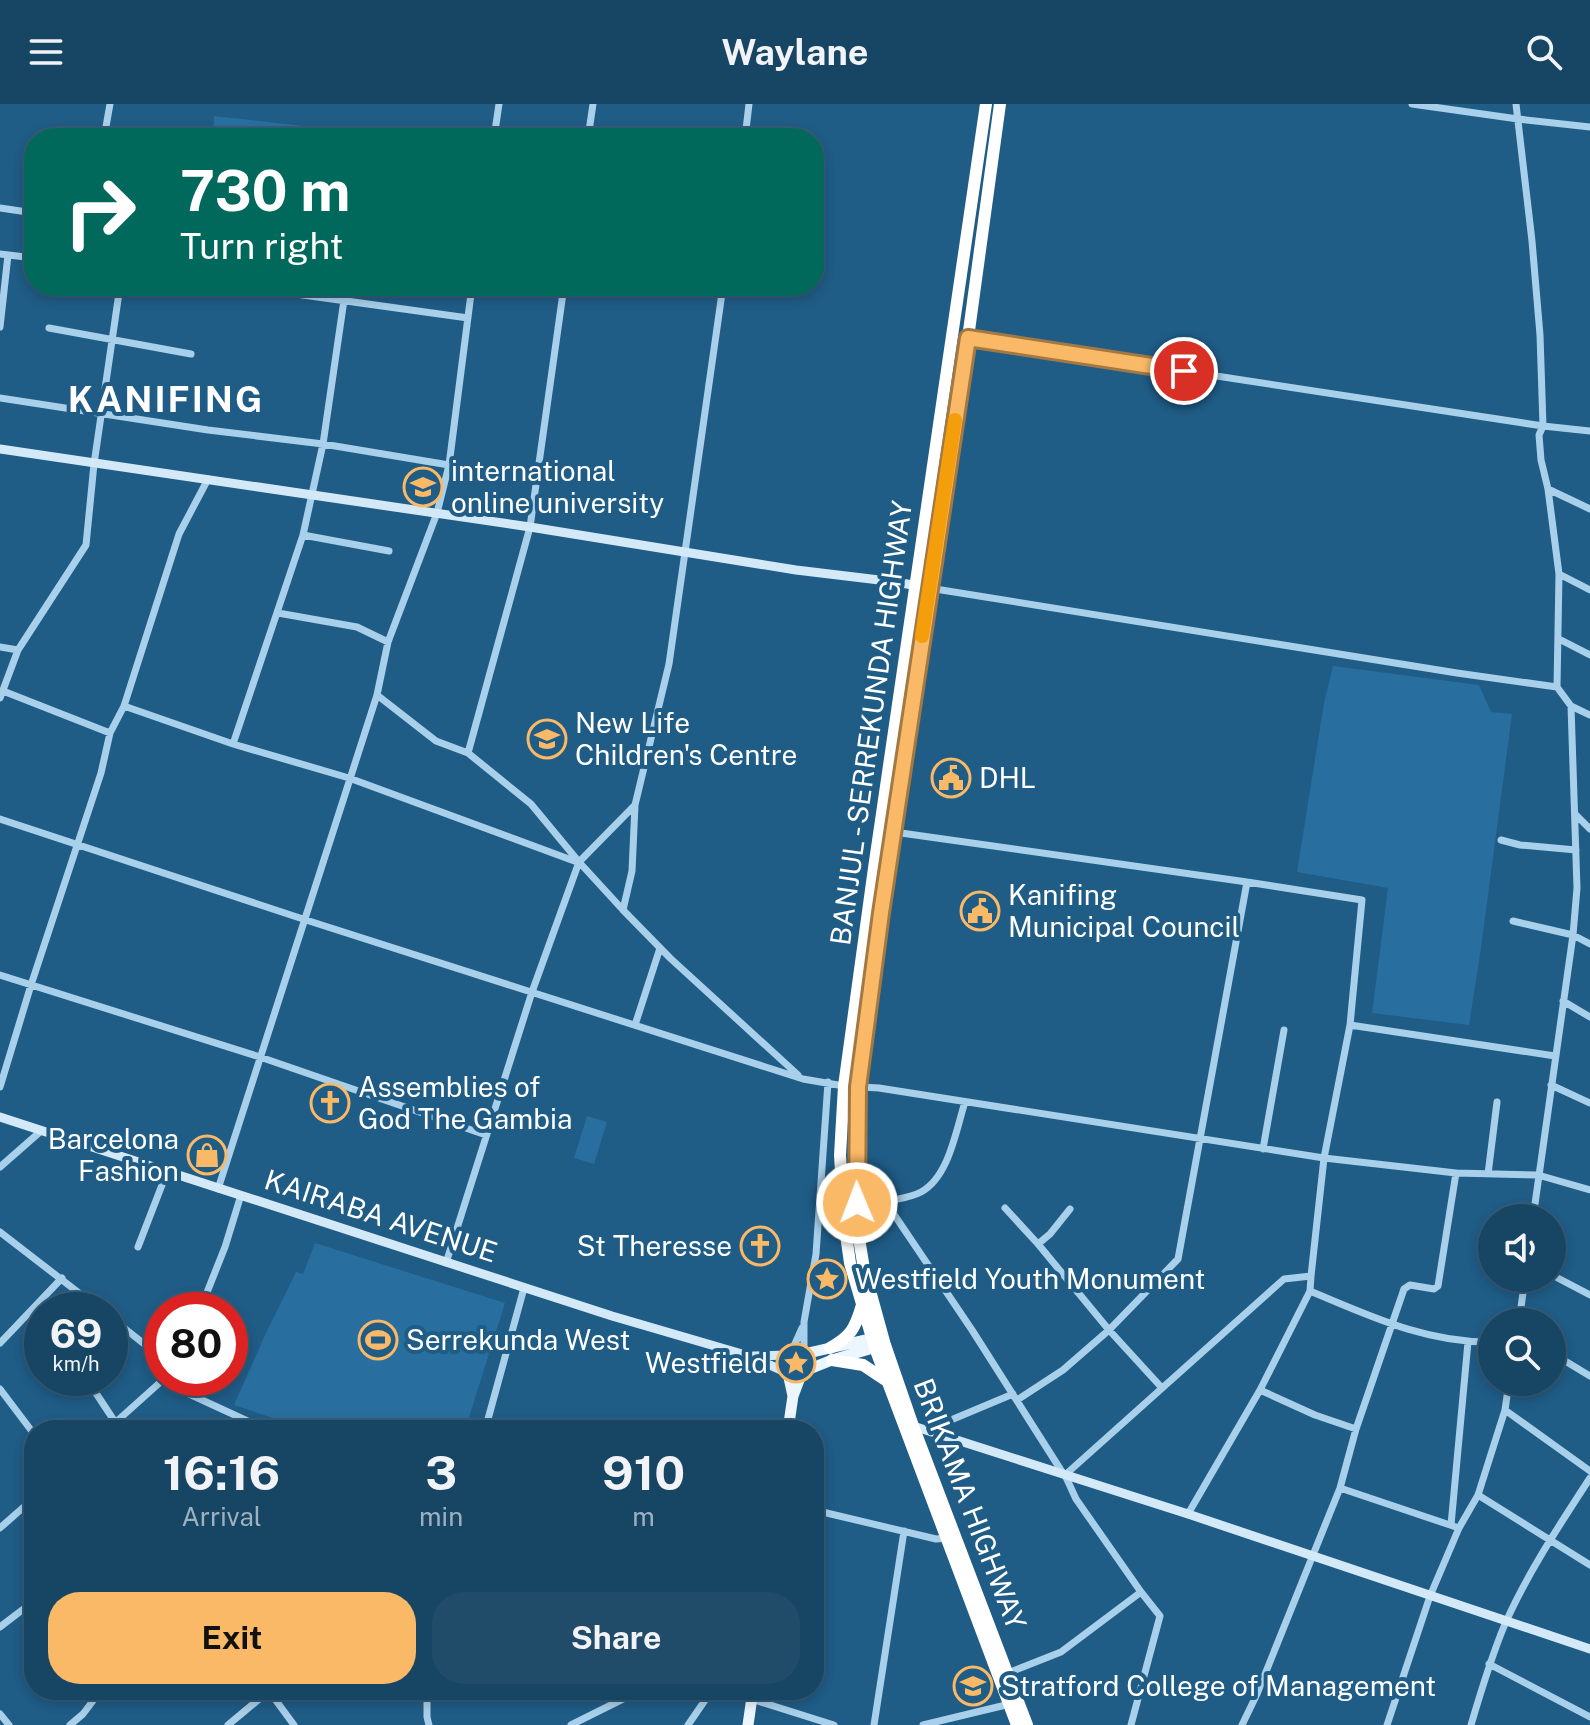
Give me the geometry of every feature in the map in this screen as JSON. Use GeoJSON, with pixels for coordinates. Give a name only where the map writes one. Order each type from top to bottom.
{"type":"FeatureCollection","features":[{"type":"Feature","properties":{"kind":"highway","name":"BANJUL - SERREKUNDA HIGHWAY"},"geometry":{"type":"LineString","coordinates":[[878,1342],[862,1305],[850,1263],[840,1155],[844,1086],[986,104]]}},
{"type":"Feature","properties":{"kind":"highway","name":"BANJUL - SERREKUNDA HIGHWAY"},"geometry":{"type":"LineString","coordinates":[[878,1342],[858,1232],[858,1087],[1000,104]]}},
{"type":"Feature","properties":{"kind":"highway"},"geometry":{"type":"LineString","coordinates":[[862,1305],[851,1333],[831,1354],[863,1365],[888,1382]]}},
{"type":"Feature","properties":{"kind":"highway","name":"BRIKAMA HIGHWAY"},"geometry":{"type":"LineString","coordinates":[[878,1342],[888,1382],[1027,1725]]}},
{"type":"Feature","properties":{"kind":"highway","name":"BRIKAMA HIGHWAY"},"geometry":{"type":"LineString","coordinates":[[878,1342],[913,1426],[1017,1725]]}},
{"type":"Feature","properties":{"kind":"main road","name":"KAIRABA AVENUE"},"geometry":{"type":"LineString","coordinates":[[790,1355],[831,1354],[878,1342]]}},
{"type":"Feature","properties":{"kind":"main road"},"geometry":{"type":"LineString","coordinates":[[789,1420],[804,1354]]}},
{"type":"Feature","properties":{"kind":"main road","name":"KAIRABA AVENUE"},"geometry":{"type":"LineString","coordinates":[[788,1373],[802,1372],[831,1354]]}},
{"type":"Feature","properties":{"kind":"main road"},"geometry":{"type":"LineString","coordinates":[[790,1355],[788,1373],[793,1396]]}},
{"type":"Feature","properties":{"kind":"main road"},"geometry":{"type":"LineString","coordinates":[[748,1725],[751,1700]]}},
{"type":"Feature","properties":{"kind":"street"},"geometry":{"type":"LineString","coordinates":[[106,128],[110,104]]}},
{"type":"Feature","properties":{"kind":"street"},"geometry":{"type":"LineString","coordinates":[[495,128],[499,104]]}},
{"type":"Feature","properties":{"kind":"street"},"geometry":{"type":"LineString","coordinates":[[589,128],[593,104]]}},
{"type":"Feature","properties":{"kind":"street"},"geometry":{"type":"LineString","coordinates":[[746,128],[749,104]]}},
{"type":"Feature","properties":{"kind":"street"},"geometry":{"type":"LineString","coordinates":[[1412,104],[1590,127]]}},
{"type":"Feature","properties":{"kind":"street"},"geometry":{"type":"LineString","coordinates":[[1516,104],[1539,322],[1543,426],[1539,435],[1541,460],[1559,574],[1557,687],[1571,706],[1590,715]]}},
{"type":"Feature","properties":{"kind":"street"},"geometry":{"type":"LineString","coordinates":[[0,208],[24,212]]}},
{"type":"Feature","properties":{"kind":"street"},"geometry":{"type":"LineString","coordinates":[[0,325],[4,254],[24,257]]}},
{"type":"Feature","properties":{"kind":"street"},"geometry":{"type":"LineString","coordinates":[[110,733],[1,695],[18,650],[86,545],[94,464],[119,296]]}},
{"type":"Feature","properties":{"kind":"street"},"geometry":{"type":"LineString","coordinates":[[314,296],[468,318]]}},
{"type":"Feature","properties":{"kind":"street"},"geometry":{"type":"LineString","coordinates":[[218,1189],[377,695],[388,642],[437,513],[449,465],[471,296]]}},
{"type":"Feature","properties":{"kind":"street"},"geometry":{"type":"LineString","coordinates":[[468,753],[530,527],[563,296]]}},
{"type":"Feature","properties":{"kind":"street"},"geometry":{"type":"LineString","coordinates":[[623,910],[632,871],[635,805],[669,664],[722,296]]}},
{"type":"Feature","properties":{"kind":"street"},"geometry":{"type":"LineString","coordinates":[[233,744],[303,535],[323,444],[344,300]]}},
{"type":"Feature","properties":{"kind":"street"},"geometry":{"type":"LineString","coordinates":[[49,328],[191,354]]}},
{"type":"Feature","properties":{"kind":"street"},"geometry":{"type":"LineString","coordinates":[[968,338],[1590,431]]}},
{"type":"Feature","properties":{"kind":"street"},"geometry":{"type":"LineString","coordinates":[[0,398],[449,465]]}},
{"type":"Feature","properties":{"kind":"street"},"geometry":{"type":"LineString","coordinates":[[0,449],[530,527],[1557,687]]}},
{"type":"Feature","properties":{"kind":"street"},"geometry":{"type":"LineString","coordinates":[[0,1087],[101,773],[110,733],[124,706],[179,534],[208,479]]}},
{"type":"Feature","properties":{"kind":"street"},"geometry":{"type":"LineString","coordinates":[[1548,489],[1590,509]]}},
{"type":"Feature","properties":{"kind":"street"},"geometry":{"type":"LineString","coordinates":[[303,535],[389,551]]}},
{"type":"Feature","properties":{"kind":"street"},"geometry":{"type":"LineString","coordinates":[[1559,574],[1590,590]]}},
{"type":"Feature","properties":{"kind":"street"},"geometry":{"type":"LineString","coordinates":[[278,613],[357,627],[388,642]]}},
{"type":"Feature","properties":{"kind":"street"},"geometry":{"type":"LineString","coordinates":[[1559,639],[1590,655]]}},
{"type":"Feature","properties":{"kind":"street"},"geometry":{"type":"LineString","coordinates":[[0,647],[18,650]]}},
{"type":"Feature","properties":{"kind":"street"},"geometry":{"type":"LineString","coordinates":[[377,695],[436,741],[468,753],[531,804],[579,862],[660,948],[803,1079]]}},
{"type":"Feature","properties":{"kind":"street"},"geometry":{"type":"LineString","coordinates":[[124,706],[233,744],[349,778],[579,862]]}},
{"type":"Feature","properties":{"kind":"street"},"geometry":{"type":"LineString","coordinates":[[1535,1204],[1577,888],[1571,706]]}},
{"type":"Feature","properties":{"kind":"street"},"geometry":{"type":"LineString","coordinates":[[446,1263],[532,992],[579,862],[635,805]]}},
{"type":"Feature","properties":{"kind":"street"},"geometry":{"type":"LineString","coordinates":[[1575,814],[1590,829]]}},
{"type":"Feature","properties":{"kind":"street"},"geometry":{"type":"LineString","coordinates":[[0,819],[803,1079],[1324,1158],[1456,1173],[1538,1175],[1590,1190]]}},
{"type":"Feature","properties":{"kind":"street"},"geometry":{"type":"LineString","coordinates":[[894,832],[1362,900],[1350,1025],[1324,1158],[1310,1291],[1260,1390],[1188,1514]]}},
{"type":"Feature","properties":{"kind":"street"},"geometry":{"type":"LineString","coordinates":[[1501,840],[1520,845],[1576,850]]}},
{"type":"Feature","properties":{"kind":"street"},"geometry":{"type":"LineString","coordinates":[[927,1430],[1015,1397],[1063,1370],[1109,1330],[1178,1259],[1247,882]]}},
{"type":"Feature","properties":{"kind":"street"},"geometry":{"type":"LineString","coordinates":[[1513,921],[1573,935],[1590,944]]}},
{"type":"Feature","properties":{"kind":"street"},"geometry":{"type":"LineString","coordinates":[[635,1025],[660,948]]}},
{"type":"Feature","properties":{"kind":"street"},"geometry":{"type":"LineString","coordinates":[[0,975],[260,1057],[486,1135]]}},
{"type":"Feature","properties":{"kind":"street"},"geometry":{"type":"LineString","coordinates":[[1563,1001],[1590,1017]]}},
{"type":"Feature","properties":{"kind":"street"},"geometry":{"type":"LineString","coordinates":[[1350,1025],[1555,1056]]}},
{"type":"Feature","properties":{"kind":"street"},"geometry":{"type":"LineString","coordinates":[[1263,1149],[1284,1030]]}},
{"type":"Feature","properties":{"kind":"street"},"geometry":{"type":"LineString","coordinates":[[804,1354],[804,1322],[816,1254],[828,1082]]}},
{"type":"Feature","properties":{"kind":"street"},"geometry":{"type":"LineString","coordinates":[[1551,1085],[1590,1103]]}},
{"type":"Feature","properties":{"kind":"street"},"geometry":{"type":"LineString","coordinates":[[857,1203],[884,1202],[919,1194],[933,1184],[942,1171],[965,1102]]}},
{"type":"Feature","properties":{"kind":"street"},"geometry":{"type":"LineString","coordinates":[[1488,1174],[1497,1102]]}},
{"type":"Feature","properties":{"kind":"street","name":"KAIRABA AVENUE"},"geometry":{"type":"LineString","coordinates":[[0,1117],[524,1288],[749,1356],[788,1373]]}},
{"type":"Feature","properties":{"kind":"street"},"geometry":{"type":"LineString","coordinates":[[0,1167],[41,1131]]}},
{"type":"Feature","properties":{"kind":"street"},"geometry":{"type":"LineString","coordinates":[[138,1247],[167,1172]]}},
{"type":"Feature","properties":{"kind":"street"},"geometry":{"type":"LineString","coordinates":[[1242,1725],[1340,1488],[1356,1429],[1404,1289],[1407,1286],[1434,1289],[1438,1286],[1456,1173]]}},
{"type":"Feature","properties":{"kind":"street"},"geometry":{"type":"LineString","coordinates":[[207,1292],[241,1195]]}},
{"type":"Feature","properties":{"kind":"street"},"geometry":{"type":"LineString","coordinates":[[884,1202],[972,1330],[1065,1475],[1076,1499],[1160,1616],[1131,1725]]}},
{"type":"Feature","properties":{"kind":"street"},"geometry":{"type":"LineString","coordinates":[[1005,1208],[1162,1388]]}},
{"type":"Feature","properties":{"kind":"street"},"geometry":{"type":"LineString","coordinates":[[1038,1244],[1070,1209]]}},
{"type":"Feature","properties":{"kind":"street"},"geometry":{"type":"LineString","coordinates":[[1,1233],[79,1292]]}},
{"type":"Feature","properties":{"kind":"street"},"geometry":{"type":"LineString","coordinates":[[1065,1475],[1284,1279],[1311,1276]]}},
{"type":"Feature","properties":{"kind":"street"},"geometry":{"type":"LineString","coordinates":[[50,1292],[62,1278]]}},
{"type":"Feature","properties":{"kind":"street"},"geometry":{"type":"LineString","coordinates":[[1566,1282],[1590,1295]]}},
{"type":"Feature","properties":{"kind":"street"},"geometry":{"type":"LineString","coordinates":[[490,1420],[524,1288]]}},
{"type":"Feature","properties":{"kind":"street"},"geometry":{"type":"LineString","coordinates":[[1310,1291],[1393,1326],[1451,1340],[1478,1342]]}},
{"type":"Feature","properties":{"kind":"street"},"geometry":{"type":"LineString","coordinates":[[0,1343],[24,1319]]}},
{"type":"Feature","properties":{"kind":"street"},"geometry":{"type":"LineString","coordinates":[[790,1355],[804,1322]]}},
{"type":"Feature","properties":{"kind":"street"},"geometry":{"type":"LineString","coordinates":[[128,1331],[144,1344]]}},
{"type":"Feature","properties":{"kind":"street"},"geometry":{"type":"LineString","coordinates":[[1455,1527],[1468,1342]]}},
{"type":"Feature","properties":{"kind":"street","name":"KAIRABA AVENUE"},"geometry":{"type":"LineString","coordinates":[[749,1356],[790,1355]]}},
{"type":"Feature","properties":{"kind":"street"},"geometry":{"type":"LineString","coordinates":[[1566,1361],[1590,1376]]}},
{"type":"Feature","properties":{"kind":"street"},"geometry":{"type":"LineString","coordinates":[[0,1389],[24,1421]]}},
{"type":"Feature","properties":{"kind":"street"},"geometry":{"type":"LineString","coordinates":[[1260,1390],[1315,1415],[1356,1429]]}},
{"type":"Feature","properties":{"kind":"street"},"geometry":{"type":"LineString","coordinates":[[98,1396],[114,1420]]}},
{"type":"Feature","properties":{"kind":"street"},"geometry":{"type":"LineString","coordinates":[[117,1420],[145,1396]]}},
{"type":"Feature","properties":{"kind":"street"},"geometry":{"type":"LineString","coordinates":[[193,1396],[236,1420]]}},
{"type":"Feature","properties":{"kind":"street"},"geometry":{"type":"LineString","coordinates":[[1387,1725],[1455,1527],[1478,1495],[1507,1396]]}},
{"type":"Feature","properties":{"kind":"street"},"geometry":{"type":"LineString","coordinates":[[1505,1410],[1590,1471]]}},
{"type":"Feature","properties":{"kind":"street"},"geometry":{"type":"LineString","coordinates":[[913,1426],[1188,1514],[1590,1649]]}},
{"type":"Feature","properties":{"kind":"street"},"geometry":{"type":"LineString","coordinates":[[1471,1725],[1489,1664],[1506,1622],[1550,1540],[1590,1478]]}},
{"type":"Feature","properties":{"kind":"street"},"geometry":{"type":"LineString","coordinates":[[1340,1488],[1455,1527]]}},
{"type":"Feature","properties":{"kind":"street"},"geometry":{"type":"LineString","coordinates":[[1478,1495],[1590,1565]]}},
{"type":"Feature","properties":{"kind":"street"},"geometry":{"type":"LineString","coordinates":[[0,1528],[24,1507]]}},
{"type":"Feature","properties":{"kind":"street"},"geometry":{"type":"LineString","coordinates":[[824,1512],[936,1539],[951,1537]]}},
{"type":"Feature","properties":{"kind":"street"},"geometry":{"type":"LineString","coordinates":[[874,1725],[904,1531]]}},
{"type":"Feature","properties":{"kind":"street"},"geometry":{"type":"LineString","coordinates":[[1008,1673],[1061,1652],[1141,1592]]}},
{"type":"Feature","properties":{"kind":"street"},"geometry":{"type":"LineString","coordinates":[[0,1627],[24,1609]]}},
{"type":"Feature","properties":{"kind":"street"},"geometry":{"type":"LineString","coordinates":[[1489,1664],[1590,1717]]}},
{"type":"Feature","properties":{"kind":"street"},"geometry":{"type":"LineString","coordinates":[[70,1725],[94,1700]]}},
{"type":"Feature","properties":{"kind":"street"},"geometry":{"type":"LineString","coordinates":[[228,1725],[258,1700]]}},
{"type":"Feature","properties":{"kind":"street"},"geometry":{"type":"LineString","coordinates":[[276,1700],[294,1725]]}},
{"type":"Feature","properties":{"kind":"street"},"geometry":{"type":"LineString","coordinates":[[427,1700],[429,1725]]}},
{"type":"Feature","properties":{"kind":"street"},"geometry":{"type":"LineString","coordinates":[[571,1725],[621,1700]]}},
{"type":"Feature","properties":{"kind":"street"},"geometry":{"type":"LineString","coordinates":[[688,1725],[705,1700]]}},
{"type":"Feature","properties":{"kind":"street"},"geometry":{"type":"LineString","coordinates":[[768,1700],[834,1725]]}},
{"type":"Feature","properties":{"kind":"street"},"geometry":{"type":"LineString","coordinates":[[923,1725],[1010,1704]]}},
{"type":"Feature","properties":{"kind":"street"},"geometry":{"type":"LineString","coordinates":[[0,1714],[9,1725]]}},
{"type":"Feature","properties":{"kind":"shaded area"},"geometry":{"type":"Polygon","coordinates":[[[214,116],[324,128],[213,128],[214,116]]]}},
{"type":"Feature","properties":{"kind":"shaded area"},"geometry":{"type":"Polygon","coordinates":[[[1333,666],[1479,685],[1491,712],[1512,714],[1469,1025],[1372,1013],[1388,888],[1297,872],[1324,703],[1333,666]]]}},
{"type":"Feature","properties":{"kind":"shaded area"},"geometry":{"type":"Polygon","coordinates":[[[587,1116],[607,1122],[594,1164],[574,1158],[587,1116]]]}},
{"type":"Feature","properties":{"kind":"shaded area","name":"Serrekunda West"},"geometry":{"type":"Polygon","coordinates":[[[315,1243],[505,1303],[468,1420],[279,1420],[234,1405],[238,1396],[248,1396],[248,1374],[296,1272],[303,1274],[315,1243]]]}},
{"type":"Feature","properties":{"kind":"slow traffic"},"geometry":{"type":"LineString","coordinates":[[922,636],[955,420]]}},
{"type":"Feature","properties":{"kind":"place","name":"international online university"},"geometry":{"type":"Point","coordinates":[423,487]}},
{"type":"Feature","properties":{"kind":"place","name":"New Life Children's Centre"},"geometry":{"type":"Point","coordinates":[547,739]}},
{"type":"Feature","properties":{"kind":"place","name":"DHL"},"geometry":{"type":"Point","coordinates":[951,778]}},
{"type":"Feature","properties":{"kind":"place","name":"Kanifing Municipal Council"},"geometry":{"type":"Point","coordinates":[980,911]}},
{"type":"Feature","properties":{"kind":"place","name":"Assemblies of God The Gambia"},"geometry":{"type":"Point","coordinates":[330,1103]}},
{"type":"Feature","properties":{"kind":"place","name":"Barcelona Fashion"},"geometry":{"type":"Point","coordinates":[207,1155]}},
{"type":"Feature","properties":{"kind":"place","name":"St Theresse"},"geometry":{"type":"Point","coordinates":[760,1246]}},
{"type":"Feature","properties":{"kind":"place","name":"Westfield Youth Monument"},"geometry":{"type":"Point","coordinates":[827,1279]}},
{"type":"Feature","properties":{"kind":"place","name":"Serrekunda West"},"geometry":{"type":"Point","coordinates":[378,1340]}},
{"type":"Feature","properties":{"kind":"place","name":"Westfield"},"geometry":{"type":"Point","coordinates":[796,1363]}},
{"type":"Feature","properties":{"kind":"place","name":"Stratford College of Management"},"geometry":{"type":"Point","coordinates":[973,1686]}},
{"type":"Feature","properties":{"kind":"district","name":"KANIFING"},"geometry":{"type":"Point","coordinates":[166,399]}},
{"type":"Feature","properties":{"kind":"route"},"geometry":{"type":"LineString","coordinates":[[857,1203],[858,1087],[881,913],[968,338],[1184,371]]}}]}
